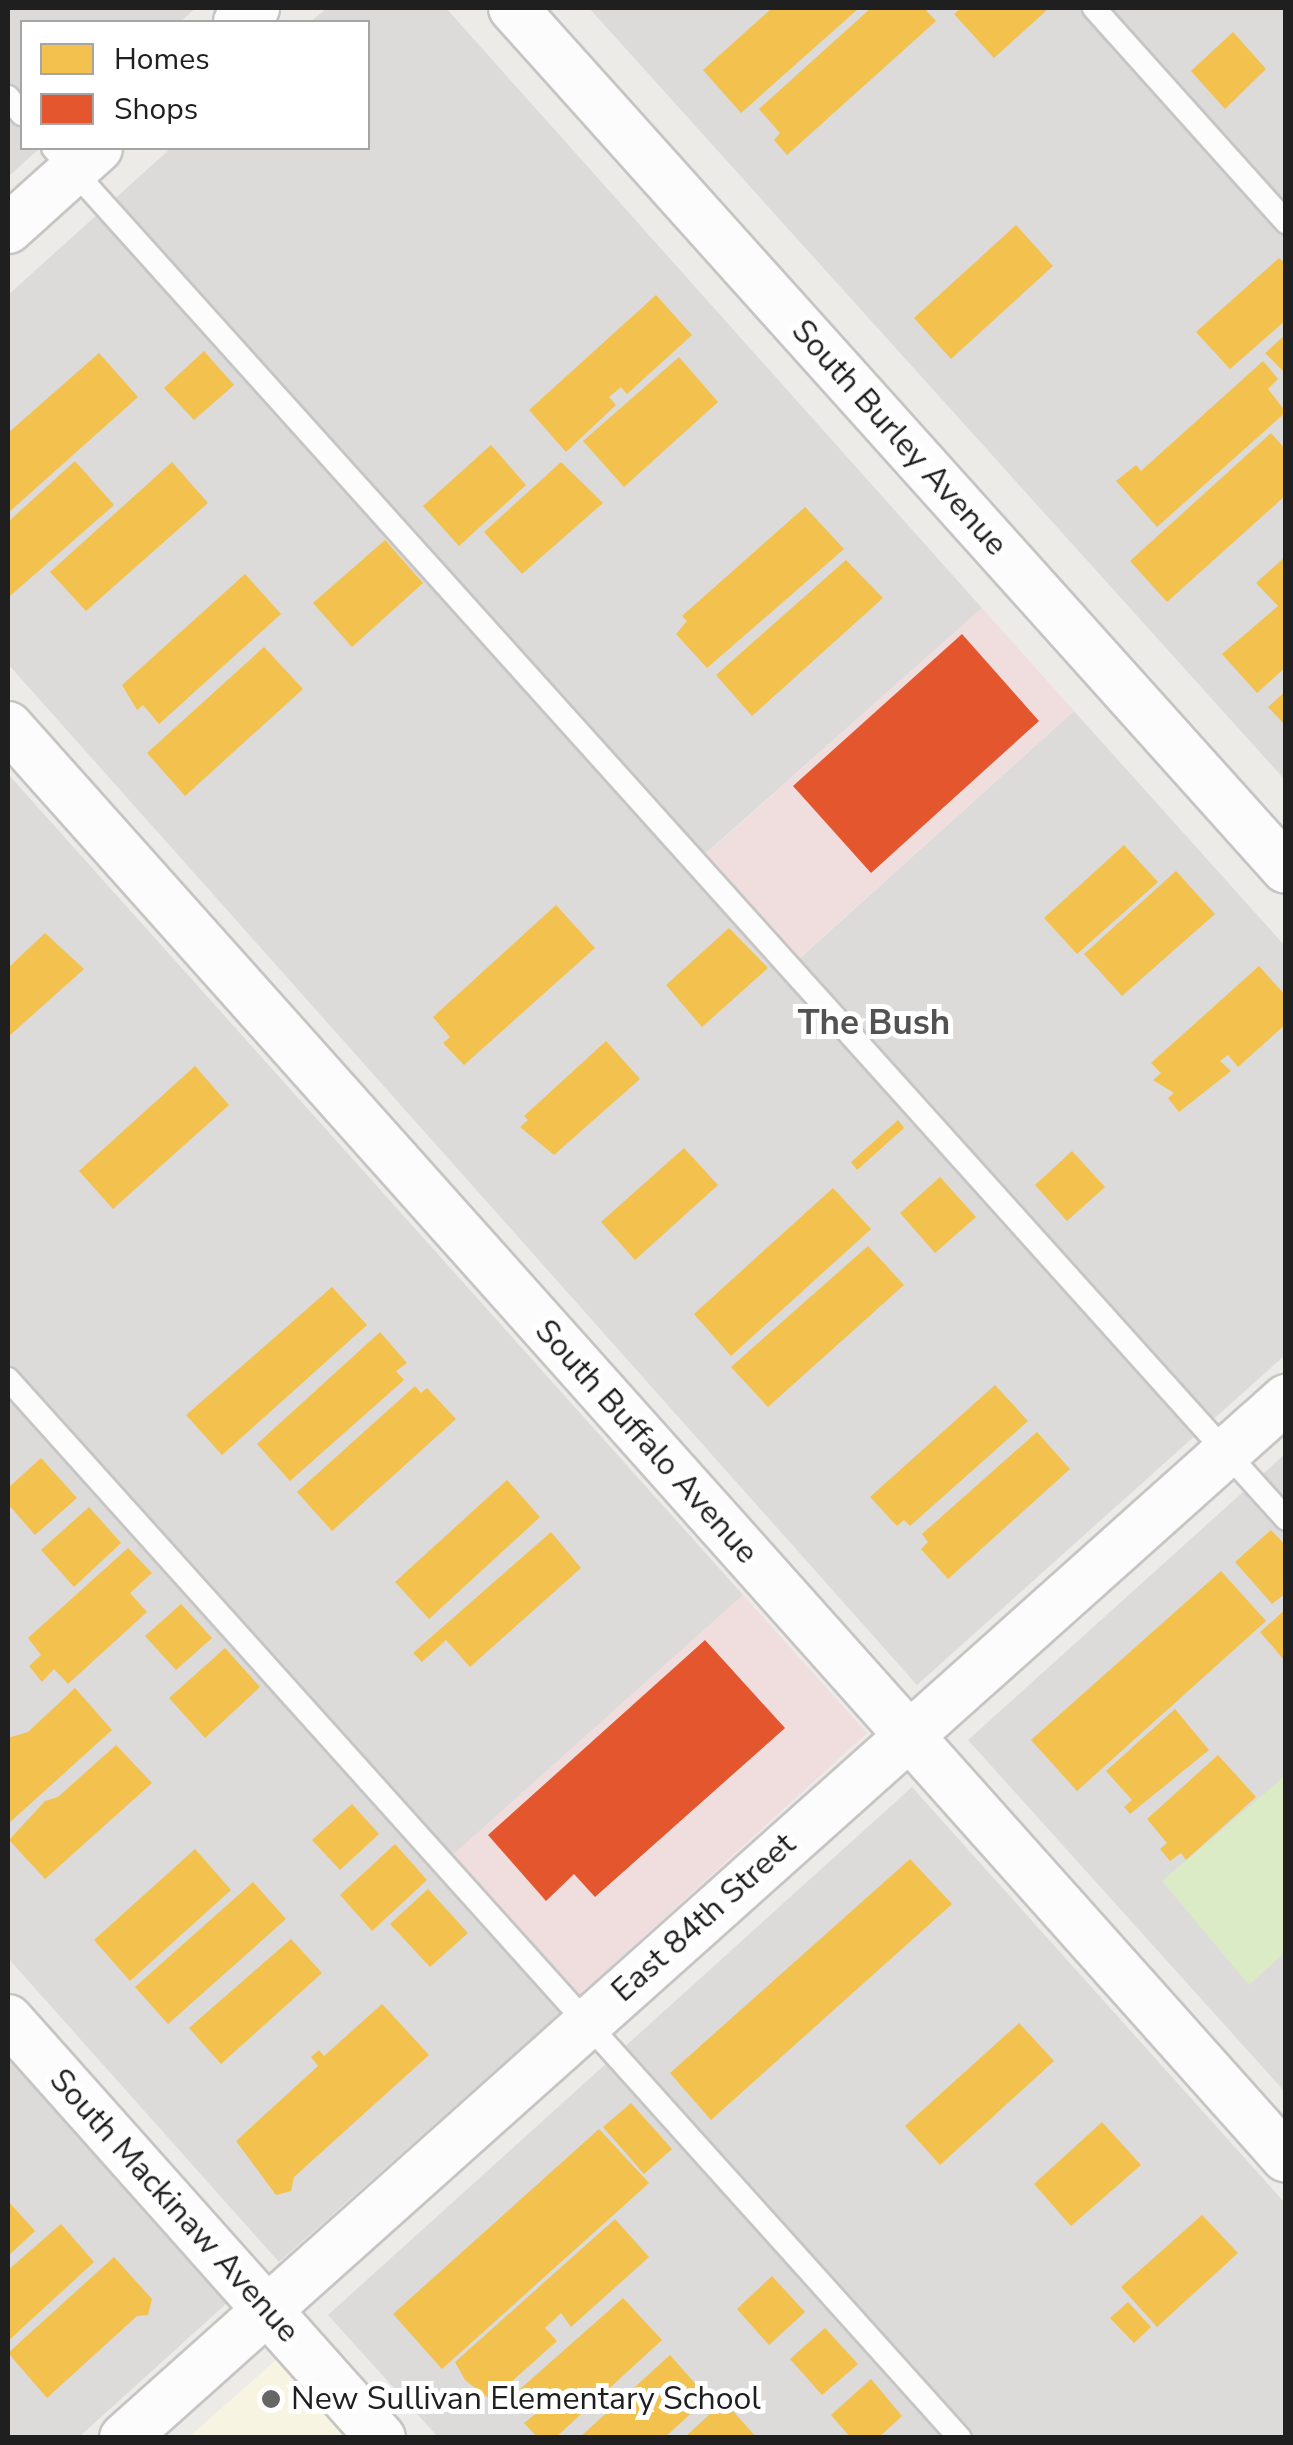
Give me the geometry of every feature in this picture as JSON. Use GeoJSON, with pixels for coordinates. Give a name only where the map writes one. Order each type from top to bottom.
{"type":"FeatureCollection","features":[{"type":"Feature","properties":{"kind":"street","name":"South Burley Avenue"},"geometry":{"type":"LineString","coordinates":[[513,8],[1286,869]]}},
{"type":"Feature","properties":{"kind":"street"},"geometry":{"type":"LineString","coordinates":[[8,228],[75,155]]}},
{"type":"Feature","properties":{"kind":"street","name":"South Buffalo Avenue"},"geometry":{"type":"LineString","coordinates":[[8,726],[1286,2158]]}},
{"type":"Feature","properties":{"kind":"street","name":"East 84th Street"},"geometry":{"type":"LineString","coordinates":[[124,2438],[1286,1399]]}},
{"type":"Feature","properties":{"kind":"street","name":"South Mackinaw Avenue"},"geometry":{"type":"LineString","coordinates":[[8,2019],[381,2438]]}},
{"type":"Feature","properties":{"kind":"lane"},"geometry":{"type":"LineString","coordinates":[[1094,8],[1286,222]]}},
{"type":"Feature","properties":{"kind":"lane"},"geometry":{"type":"LineString","coordinates":[[75,155],[1286,1519]]}},
{"type":"Feature","properties":{"kind":"lane"},"geometry":{"type":"LineString","coordinates":[[8,1378],[960,2438]]}},
{"type":"Feature","properties":{"kind":"shaded area"},"geometry":{"type":"Polygon","coordinates":[[[8,8],[196,8],[182,20],[20,20],[20,150],[38,150],[8,177],[8,8]]]}},
{"type":"Feature","properties":{"kind":"shaded area"},"geometry":{"type":"Polygon","coordinates":[[[327,8],[446,8],[982,608],[696,862],[790,967],[1074,711],[1285,946],[1285,1355],[917,1685],[8,664],[8,295],[169,150],[370,150],[370,20],[312,20],[327,8]]]}},
{"type":"Feature","properties":{"kind":"shaded area"},"geometry":{"type":"Polygon","coordinates":[[[589,8],[1285,8],[1285,780],[589,8]]]}},
{"type":"Feature","properties":{"kind":"shaded area"},"geometry":{"type":"Polygon","coordinates":[[[982,608],[1074,711],[789,967],[696,863],[982,608]]]}},
{"type":"Feature","properties":{"kind":"shaded area"},"geometry":{"type":"Polygon","coordinates":[[[8,774],[743,1595],[444,1863],[570,2004],[279,2262],[8,1958],[8,774]]]}},
{"type":"Feature","properties":{"kind":"shaded area"},"geometry":{"type":"Polygon","coordinates":[[[1285,1454],[1285,2092],[968,1740],[1285,1454]]]}},
{"type":"Feature","properties":{"kind":"shaded area"},"geometry":{"type":"Polygon","coordinates":[[[743,1595],[867,1733],[570,2004],[444,1863],[743,1595]]]}},
{"type":"Feature","properties":{"kind":"shaded area"},"geometry":{"type":"Polygon","coordinates":[[[912,1787],[1285,2203],[1285,2437],[438,2437],[328,2315],[912,1787]]]}},
{"type":"Feature","properties":{"kind":"shaded area"},"geometry":{"type":"Polygon","coordinates":[[[8,2059],[227,2303],[79,2437],[8,2437],[8,2059]]]}},
{"type":"Feature","properties":{"kind":"shaded area","name":"New Sullivan Elementary School"},"geometry":{"type":"Polygon","coordinates":[[[276,2360],[345,2437],[189,2437],[276,2360]]]}},
{"type":"Feature","properties":{"kind":"green space"},"geometry":{"type":"Polygon","coordinates":[[[1285,1776],[1285,1952],[1249,1985],[1162,1881],[1285,1776]]]}},
{"type":"Feature","properties":{"kind":"building: Homes"},"geometry":{"type":"Polygon","coordinates":[[[772,8],[859,8],[741,113],[703,70],[772,8]]]}},
{"type":"Feature","properties":{"kind":"building: Homes"},"geometry":{"type":"Polygon","coordinates":[[[871,8],[924,8],[936,21],[787,155],[774,140],[780,133],[759,109],[871,8]]]}},
{"type":"Feature","properties":{"kind":"building: Homes"},"geometry":{"type":"Polygon","coordinates":[[[961,8],[1046,11],[994,58],[954,14],[961,8]]]}},
{"type":"Feature","properties":{"kind":"building: Homes"},"geometry":{"type":"Polygon","coordinates":[[[1233,32],[1266,69],[1225,109],[1191,71],[1233,32]]]}},
{"type":"Feature","properties":{"kind":"building: Homes"},"geometry":{"type":"Polygon","coordinates":[[[1016,225],[1053,266],[951,359],[914,318],[1016,225]]]}},
{"type":"Feature","properties":{"kind":"building: Homes"},"geometry":{"type":"Polygon","coordinates":[[[1279,258],[1286,264],[1286,320],[1230,369],[1196,332],[1279,258]]]}},
{"type":"Feature","properties":{"kind":"building: Homes"},"geometry":{"type":"Polygon","coordinates":[[[656,295],[692,335],[627,394],[621,387],[609,397],[616,405],[566,452],[529,410],[656,295]]]}},
{"type":"Feature","properties":{"kind":"building: Homes"},"geometry":{"type":"Polygon","coordinates":[[[1286,334],[1286,374],[1265,353],[1286,334]]]}},
{"type":"Feature","properties":{"kind":"building: Homes"},"geometry":{"type":"Polygon","coordinates":[[[204,351],[234,385],[194,420],[164,388],[204,351]]]}},
{"type":"Feature","properties":{"kind":"building: Homes"},"geometry":{"type":"Polygon","coordinates":[[[99,353],[138,397],[8,513],[8,433],[99,353]]]}},
{"type":"Feature","properties":{"kind":"building: Homes"},"geometry":{"type":"Polygon","coordinates":[[[679,357],[718,402],[624,487],[583,441],[679,357]]]}},
{"type":"Feature","properties":{"kind":"building: Homes"},"geometry":{"type":"Polygon","coordinates":[[[1263,361],[1278,379],[1268,389],[1286,412],[1157,527],[1116,481],[1136,465],[1141,471],[1263,361]]]}},
{"type":"Feature","properties":{"kind":"building: Homes"},"geometry":{"type":"Polygon","coordinates":[[[1271,433],[1286,450],[1286,495],[1167,602],[1130,561],[1271,433]]]}},
{"type":"Feature","properties":{"kind":"building: Homes"},"geometry":{"type":"Polygon","coordinates":[[[491,445],[526,485],[459,546],[423,506],[491,445]]]}},
{"type":"Feature","properties":{"kind":"building: Homes"},"geometry":{"type":"Polygon","coordinates":[[[75,461],[114,505],[10,596],[8,522],[75,461]]]}},
{"type":"Feature","properties":{"kind":"building: Homes"},"geometry":{"type":"Polygon","coordinates":[[[172,462],[208,503],[86,611],[50,572],[172,462]]]}},
{"type":"Feature","properties":{"kind":"building: Homes"},"geometry":{"type":"Polygon","coordinates":[[[561,462],[603,503],[522,574],[484,532],[561,462]]]}},
{"type":"Feature","properties":{"kind":"building: Homes"},"geometry":{"type":"Polygon","coordinates":[[[805,507],[844,549],[707,668],[676,634],[687,621],[682,616],[805,507]]]}},
{"type":"Feature","properties":{"kind":"building: Homes"},"geometry":{"type":"Polygon","coordinates":[[[385,540],[423,583],[352,647],[313,603],[385,540]]]}},
{"type":"Feature","properties":{"kind":"building: Homes"},"geometry":{"type":"Polygon","coordinates":[[[1286,556],[1286,667],[1257,693],[1222,654],[1278,606],[1256,583],[1286,556]]]}},
{"type":"Feature","properties":{"kind":"building: Homes"},"geometry":{"type":"Polygon","coordinates":[[[846,560],[883,598],[752,716],[716,675],[846,560]]]}},
{"type":"Feature","properties":{"kind":"building: Homes"},"geometry":{"type":"Polygon","coordinates":[[[245,574],[281,614],[159,724],[143,705],[137,710],[122,685],[245,574]]]}},
{"type":"Feature","properties":{"kind":"building: Homes"},"geometry":{"type":"Polygon","coordinates":[[[264,647],[303,689],[185,796],[147,753],[264,647]]]}},
{"type":"Feature","properties":{"kind":"building: Homes"},"geometry":{"type":"Polygon","coordinates":[[[1286,691],[1286,726],[1268,707],[1286,691]]]}},
{"type":"Feature","properties":{"kind":"building: Homes"},"geometry":{"type":"Polygon","coordinates":[[[1124,845],[1158,882],[1077,954],[1044,918],[1124,845]]]}},
{"type":"Feature","properties":{"kind":"building: Homes"},"geometry":{"type":"Polygon","coordinates":[[[1176,871],[1215,914],[1122,996],[1084,954],[1176,871]]]}},
{"type":"Feature","properties":{"kind":"building: Homes"},"geometry":{"type":"Polygon","coordinates":[[[556,905],[595,948],[464,1065],[443,1043],[450,1037],[433,1017],[556,905]]]}},
{"type":"Feature","properties":{"kind":"building: Homes"},"geometry":{"type":"Polygon","coordinates":[[[729,928],[768,968],[702,1027],[666,985],[729,928]]]}},
{"type":"Feature","properties":{"kind":"building: Homes"},"geometry":{"type":"Polygon","coordinates":[[[45,933],[84,969],[8,1037],[8,968],[45,933]]]}},
{"type":"Feature","properties":{"kind":"building: Homes"},"geometry":{"type":"Polygon","coordinates":[[[1259,966],[1286,996],[1286,1024],[1238,1067],[1228,1055],[1220,1061],[1231,1071],[1179,1112],[1168,1098],[1174,1093],[1153,1080],[1161,1073],[1151,1063],[1259,966]]]}},
{"type":"Feature","properties":{"kind":"building: Homes"},"geometry":{"type":"Polygon","coordinates":[[[606,1041],[640,1079],[554,1155],[520,1127],[528,1120],[524,1116],[606,1041]]]}},
{"type":"Feature","properties":{"kind":"building: Homes"},"geometry":{"type":"Polygon","coordinates":[[[195,1066],[229,1105],[113,1209],[79,1171],[195,1066]]]}},
{"type":"Feature","properties":{"kind":"building: Homes"},"geometry":{"type":"Polygon","coordinates":[[[898,1120],[904,1128],[857,1170],[851,1162],[898,1120]]]}},
{"type":"Feature","properties":{"kind":"building: Homes"},"geometry":{"type":"Polygon","coordinates":[[[684,1148],[718,1185],[635,1260],[601,1222],[684,1148]]]}},
{"type":"Feature","properties":{"kind":"building: Homes"},"geometry":{"type":"Polygon","coordinates":[[[1072,1151],[1105,1187],[1067,1221],[1035,1185],[1072,1151]]]}},
{"type":"Feature","properties":{"kind":"building: Homes"},"geometry":{"type":"Polygon","coordinates":[[[940,1177],[976,1217],[935,1253],[900,1213],[940,1177]]]}},
{"type":"Feature","properties":{"kind":"building: Homes"},"geometry":{"type":"Polygon","coordinates":[[[833,1188],[871,1229],[731,1356],[694,1314],[833,1188]]]}},
{"type":"Feature","properties":{"kind":"building: Homes"},"geometry":{"type":"Polygon","coordinates":[[[868,1246],[904,1285],[768,1407],[731,1367],[868,1246]]]}},
{"type":"Feature","properties":{"kind":"building: Homes"},"geometry":{"type":"Polygon","coordinates":[[[332,1287],[367,1325],[222,1455],[186,1415],[332,1287]]]}},
{"type":"Feature","properties":{"kind":"building: Homes"},"geometry":{"type":"Polygon","coordinates":[[[380,1332],[407,1363],[396,1371],[404,1380],[290,1481],[257,1444],[380,1332]]]}},
{"type":"Feature","properties":{"kind":"building: Homes"},"geometry":{"type":"Polygon","coordinates":[[[995,1385],[1028,1421],[910,1526],[904,1520],[897,1526],[870,1497],[995,1385]]]}},
{"type":"Feature","properties":{"kind":"building: Homes"},"geometry":{"type":"Polygon","coordinates":[[[415,1386],[421,1393],[427,1388],[456,1419],[332,1531],[297,1492],[415,1386]]]}},
{"type":"Feature","properties":{"kind":"building: Homes"},"geometry":{"type":"Polygon","coordinates":[[[1037,1432],[1070,1469],[948,1579],[921,1549],[928,1542],[922,1534],[1037,1432]]]}},
{"type":"Feature","properties":{"kind":"building: Homes"},"geometry":{"type":"Polygon","coordinates":[[[41,1458],[77,1498],[35,1535],[8,1504],[8,1488],[41,1458]]]}},
{"type":"Feature","properties":{"kind":"building: Homes"},"geometry":{"type":"Polygon","coordinates":[[[507,1480],[540,1517],[429,1619],[395,1582],[507,1480]]]}},
{"type":"Feature","properties":{"kind":"building: Homes"},"geometry":{"type":"Polygon","coordinates":[[[89,1507],[121,1543],[74,1587],[41,1550],[89,1507]]]}},
{"type":"Feature","properties":{"kind":"building: Homes"},"geometry":{"type":"Polygon","coordinates":[[[1271,1530],[1286,1546],[1286,1593],[1272,1604],[1235,1562],[1271,1530]]]}},
{"type":"Feature","properties":{"kind":"building: Homes"},"geometry":{"type":"Polygon","coordinates":[[[551,1532],[581,1568],[470,1667],[446,1640],[422,1662],[413,1653],[551,1532]]]}},
{"type":"Feature","properties":{"kind":"building: Homes"},"geometry":{"type":"Polygon","coordinates":[[[128,1548],[152,1573],[130,1593],[147,1612],[68,1684],[54,1669],[42,1682],[29,1666],[41,1655],[28,1638],[128,1548]]]}},
{"type":"Feature","properties":{"kind":"building: Homes"},"geometry":{"type":"Polygon","coordinates":[[[1221,1571],[1266,1621],[1077,1791],[1031,1740],[1221,1571]]]}},
{"type":"Feature","properties":{"kind":"building: Homes"},"geometry":{"type":"Polygon","coordinates":[[[181,1604],[212,1638],[176,1670],[145,1636],[181,1604]]]}},
{"type":"Feature","properties":{"kind":"building: Homes"},"geometry":{"type":"Polygon","coordinates":[[[1286,1609],[1286,1662],[1260,1632],[1286,1609]]]}},
{"type":"Feature","properties":{"kind":"building: Homes"},"geometry":{"type":"Polygon","coordinates":[[[225,1648],[260,1687],[205,1738],[169,1698],[225,1648]]]}},
{"type":"Feature","properties":{"kind":"building: Homes"},"geometry":{"type":"Polygon","coordinates":[[[75,1688],[112,1730],[8,1824],[8,1738],[28,1732],[75,1688]]]}},
{"type":"Feature","properties":{"kind":"building: Homes"},"geometry":{"type":"Polygon","coordinates":[[[1175,1709],[1209,1750],[1130,1814],[1124,1807],[1132,1800],[1106,1771],[1175,1709]]]}},
{"type":"Feature","properties":{"kind":"building: Homes"},"geometry":{"type":"Polygon","coordinates":[[[116,1745],[152,1783],[45,1879],[9,1840],[45,1801],[58,1797],[116,1745]]]}},
{"type":"Feature","properties":{"kind":"building: Homes"},"geometry":{"type":"Polygon","coordinates":[[[1218,1755],[1256,1797],[1186,1860],[1181,1853],[1170,1861],[1160,1849],[1167,1843],[1147,1819],[1218,1755]]]}},
{"type":"Feature","properties":{"kind":"building: Homes"},"geometry":{"type":"Polygon","coordinates":[[[352,1804],[379,1834],[340,1870],[312,1840],[352,1804]]]}},
{"type":"Feature","properties":{"kind":"building: Homes"},"geometry":{"type":"Polygon","coordinates":[[[395,1844],[427,1880],[372,1931],[340,1895],[395,1844]]]}},
{"type":"Feature","properties":{"kind":"building: Homes"},"geometry":{"type":"Polygon","coordinates":[[[195,1849],[231,1890],[130,1981],[94,1940],[195,1849]]]}},
{"type":"Feature","properties":{"kind":"building: Homes"},"geometry":{"type":"Polygon","coordinates":[[[910,1859],[952,1904],[711,2120],[670,2073],[910,1859]]]}},
{"type":"Feature","properties":{"kind":"building: Homes"},"geometry":{"type":"Polygon","coordinates":[[[253,1882],[286,1919],[168,2024],[135,1987],[253,1882]]]}},
{"type":"Feature","properties":{"kind":"building: Homes"},"geometry":{"type":"Polygon","coordinates":[[[428,1889],[468,1933],[430,1967],[390,1924],[428,1889]]]}},
{"type":"Feature","properties":{"kind":"building: Homes"},"geometry":{"type":"Polygon","coordinates":[[[291,1939],[322,1973],[221,2064],[189,2028],[291,1939]]]}},
{"type":"Feature","properties":{"kind":"building: Homes"},"geometry":{"type":"Polygon","coordinates":[[[382,2004],[429,2055],[294,2177],[291,2191],[276,2195],[236,2141],[318,2066],[311,2057],[319,2050],[324,2056],[382,2004]]]}},
{"type":"Feature","properties":{"kind":"building: Homes"},"geometry":{"type":"Polygon","coordinates":[[[1019,2023],[1054,2061],[940,2165],[905,2126],[1019,2023]]]}},
{"type":"Feature","properties":{"kind":"building: Homes"},"geometry":{"type":"Polygon","coordinates":[[[631,2103],[672,2149],[644,2174],[603,2127],[631,2103]]]}},
{"type":"Feature","properties":{"kind":"building: Homes"},"geometry":{"type":"Polygon","coordinates":[[[1102,2122],[1141,2165],[1071,2226],[1034,2184],[1102,2122]]]}},
{"type":"Feature","properties":{"kind":"building: Homes"},"geometry":{"type":"Polygon","coordinates":[[[599,2129],[649,2183],[442,2369],[393,2314],[599,2129]]]}},
{"type":"Feature","properties":{"kind":"building: Homes"},"geometry":{"type":"Polygon","coordinates":[[[8,2201],[35,2231],[8,2256],[8,2201]]]}},
{"type":"Feature","properties":{"kind":"building: Homes"},"geometry":{"type":"Polygon","coordinates":[[[1202,2215],[1238,2253],[1157,2327],[1121,2287],[1202,2215]]]}},
{"type":"Feature","properties":{"kind":"building: Homes"},"geometry":{"type":"Polygon","coordinates":[[[615,2219],[649,2257],[571,2327],[561,2313],[545,2328],[557,2341],[491,2400],[465,2380],[455,2362],[615,2219]]]}},
{"type":"Feature","properties":{"kind":"building: Homes"},"geometry":{"type":"Polygon","coordinates":[[[61,2224],[94,2262],[8,2341],[8,2270],[61,2224]]]}},
{"type":"Feature","properties":{"kind":"building: Homes"},"geometry":{"type":"Polygon","coordinates":[[[114,2257],[152,2299],[148,2315],[137,2316],[47,2398],[8,2353],[114,2257]]]}},
{"type":"Feature","properties":{"kind":"building: Homes"},"geometry":{"type":"Polygon","coordinates":[[[772,2276],[805,2312],[769,2345],[737,2309],[772,2276]]]}},
{"type":"Feature","properties":{"kind":"building: Homes"},"geometry":{"type":"Polygon","coordinates":[[[623,2298],[662,2340],[555,2438],[538,2438],[524,2423],[538,2412],[519,2390],[623,2298]]]}},
{"type":"Feature","properties":{"kind":"building: Homes"},"geometry":{"type":"Polygon","coordinates":[[[1128,2302],[1151,2327],[1134,2343],[1110,2318],[1128,2302]]]}},
{"type":"Feature","properties":{"kind":"building: Homes"},"geometry":{"type":"Polygon","coordinates":[[[825,2328],[858,2364],[822,2395],[790,2359],[825,2328]]]}},
{"type":"Feature","properties":{"kind":"building: Homes"},"geometry":{"type":"Polygon","coordinates":[[[670,2355],[708,2398],[664,2438],[579,2438],[670,2355]]]}},
{"type":"Feature","properties":{"kind":"building: Homes"},"geometry":{"type":"Polygon","coordinates":[[[871,2379],[902,2416],[878,2438],[851,2438],[831,2415],[871,2379]]]}},
{"type":"Feature","properties":{"kind":"building: Homes"},"geometry":{"type":"Polygon","coordinates":[[[724,2401],[757,2438],[684,2438],[724,2401]]]}},
{"type":"Feature","properties":{"kind":"building: Shops"},"geometry":{"type":"Polygon","coordinates":[[[962,634],[1039,721],[871,873],[793,786],[962,634]]]}},
{"type":"Feature","properties":{"kind":"building: Shops"},"geometry":{"type":"Polygon","coordinates":[[[705,1640],[785,1728],[595,1897],[574,1874],[546,1901],[488,1835],[705,1640]]]}},
{"type":"Feature","properties":{"kind":"place","name":"New Sullivan Elementary School"},"geometry":{"type":"Point","coordinates":[271,2399]}},
{"type":"Feature","properties":{"kind":"district","name":"The Bush"},"geometry":{"type":"Point","coordinates":[874,1023]}}]}
